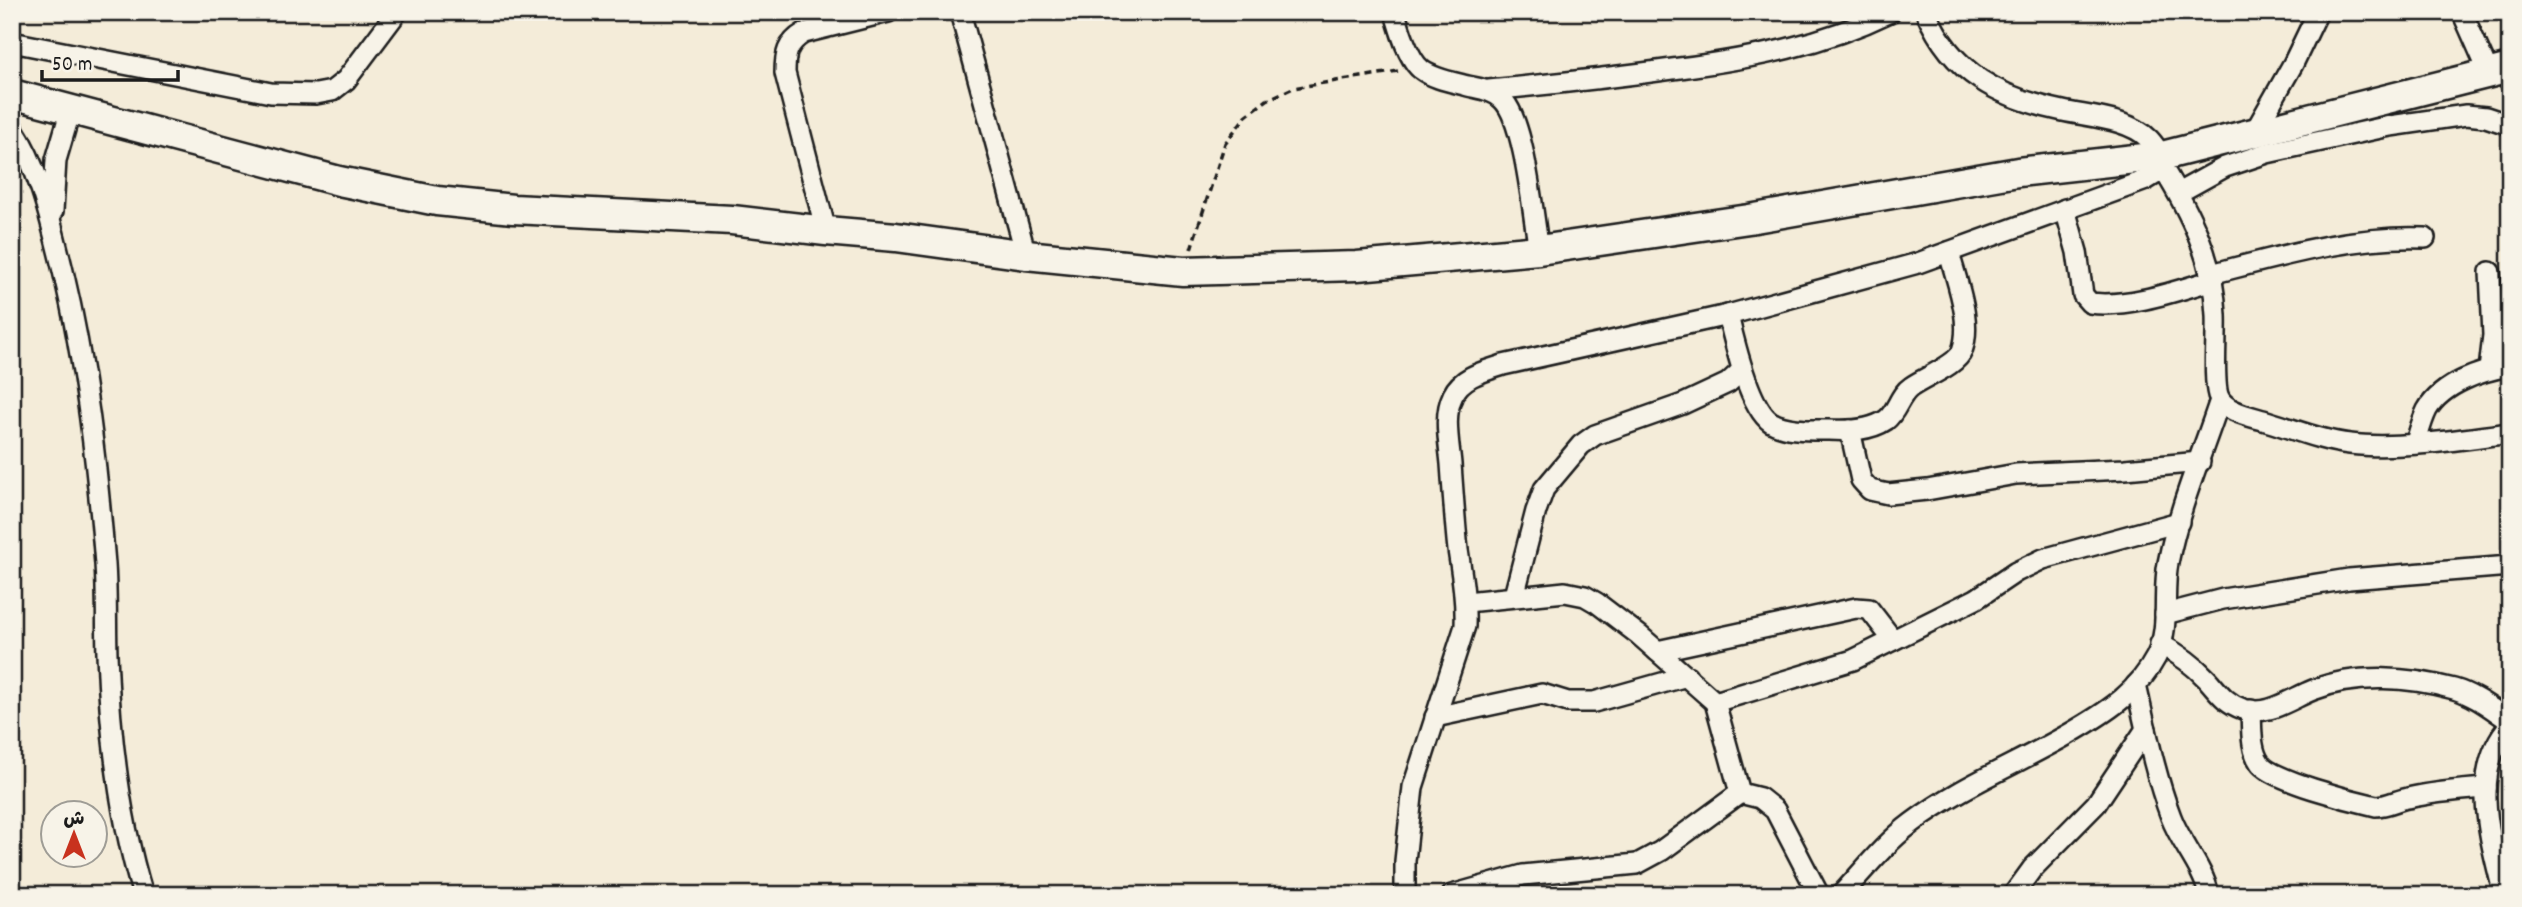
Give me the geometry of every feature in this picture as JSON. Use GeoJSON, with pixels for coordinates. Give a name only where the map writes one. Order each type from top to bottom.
{"type":"FeatureCollection","features":[{"type":"Feature","properties":{"kind":"street"},"geometry":{"type":"LineString","coordinates":[[12,42],[271,93],[316,94],[332,91],[346,80],[397,12]]}},
{"type":"Feature","properties":{"kind":"street"},"geometry":{"type":"LineString","coordinates":[[826,232],[785,72],[785,56],[793,40],[804,33],[888,12]]}},
{"type":"Feature","properties":{"kind":"street"},"geometry":{"type":"LineString","coordinates":[[960,12],[1026,255]]}},
{"type":"Feature","properties":{"kind":"street"},"geometry":{"type":"LineString","coordinates":[[1395,12],[1399,30],[1418,68],[1429,75],[1489,90],[1504,100],[1517,125],[1539,250]]}},
{"type":"Feature","properties":{"kind":"street"},"geometry":{"type":"LineString","coordinates":[[1489,90],[1745,59],[1841,35],[1890,12]]}},
{"type":"Feature","properties":{"kind":"street"},"geometry":{"type":"LineString","coordinates":[[1841,895],[1888,844],[1913,822],[1985,780],[2046,749],[2114,708],[2136,685],[2157,654],[2160,644],[2168,565],[2179,522],[2220,400],[2217,389],[2217,331],[2212,277],[2202,243],[2149,139],[2133,127],[2054,109],[1997,91],[1954,59],[1941,43],[1926,12]]}},
{"type":"Feature","properties":{"kind":"street"},"geometry":{"type":"LineString","coordinates":[[2254,133],[2293,64],[2318,12]]}},
{"type":"Feature","properties":{"kind":"street"},"geometry":{"type":"LineString","coordinates":[[12,94],[339,181],[437,201],[513,209],[732,220],[1183,271],[1357,266],[1539,250],[1749,219],[2018,172],[2162,161],[2254,133],[2499,71],[2462,12]]}},
{"type":"Feature","properties":{"kind":"street"},"geometry":{"type":"LineString","coordinates":[[52,226],[55,160],[71,109]]}},
{"type":"Feature","properties":{"kind":"street"},"geometry":{"type":"LineString","coordinates":[[2178,193],[2225,167],[2267,153],[2390,126],[2466,115],[2486,117],[2510,125]]}},
{"type":"Feature","properties":{"kind":"street"},"geometry":{"type":"LineString","coordinates":[[12,127],[29,158],[52,226],[75,319],[91,427],[105,566],[107,656],[113,740],[121,805],[143,895]]}},
{"type":"Feature","properties":{"kind":"street"},"geometry":{"type":"LineString","coordinates":[[1405,895],[1405,861],[1413,787],[1465,626],[1466,602],[1458,548],[1448,431],[1448,410],[1460,384],[1475,374],[1503,365],[1728,315],[1918,263],[2155,176],[2162,161]]}},
{"type":"Feature","properties":{"kind":"street"},"geometry":{"type":"LineString","coordinates":[[2065,209],[2077,252],[2084,295],[2090,303],[2103,305],[2166,295],[2212,277],[2314,248],[2372,239],[2425,238]]}},
{"type":"Feature","properties":{"kind":"street"},"geometry":{"type":"LineString","coordinates":[[1728,315],[1741,371],[1761,410],[1773,423],[1807,430],[1861,429],[1887,419],[1903,393],[1955,362],[1961,354],[1964,341],[1963,308],[1949,251]]}},
{"type":"Feature","properties":{"kind":"street"},"geometry":{"type":"LineString","coordinates":[[2489,370],[2493,335],[2490,272]]}},
{"type":"Feature","properties":{"kind":"street"},"geometry":{"type":"LineString","coordinates":[[2416,442],[2426,411],[2456,384],[2489,370],[2510,366]]}},
{"type":"Feature","properties":{"kind":"street"},"geometry":{"type":"LineString","coordinates":[[1514,596],[1544,489],[1581,445],[1595,435],[1684,404],[1728,383],[1741,371]]}},
{"type":"Feature","properties":{"kind":"street"},"geometry":{"type":"LineString","coordinates":[[2220,400],[2250,416],[2349,444],[2385,445],[2510,433]]}},
{"type":"Feature","properties":{"kind":"street"},"geometry":{"type":"LineString","coordinates":[[1850,430],[1861,480],[1865,486],[1877,493],[1927,490],[2016,474],[2125,469],[2200,462]]}},
{"type":"Feature","properties":{"kind":"street"},"geometry":{"type":"LineString","coordinates":[[1715,702],[1853,660],[1976,599],[2016,572],[2043,559],[2179,522]]}},
{"type":"Feature","properties":{"kind":"street"},"geometry":{"type":"LineString","coordinates":[[2165,614],[2223,599],[2349,579],[2510,566]]}},
{"type":"Feature","properties":{"kind":"street"},"geometry":{"type":"LineString","coordinates":[[1466,602],[1565,592],[1585,596],[1639,635],[1715,702],[1740,793]]}},
{"type":"Feature","properties":{"kind":"street"},"geometry":{"type":"LineString","coordinates":[[1657,651],[1856,608],[1870,610],[1893,640]]}},
{"type":"Feature","properties":{"kind":"street"},"geometry":{"type":"LineString","coordinates":[[2160,644],[2179,655],[2227,701],[2244,709],[2263,711],[2276,708],[2314,689],[2359,679],[2386,679],[2456,690],[2480,701],[2510,722],[2491,756],[2486,788],[2489,824],[2504,895]]}},
{"type":"Feature","properties":{"kind":"street"},"geometry":{"type":"LineString","coordinates":[[1435,717],[1542,694],[1568,702],[1594,702],[1687,676]]}},
{"type":"Feature","properties":{"kind":"street"},"geometry":{"type":"LineString","coordinates":[[2136,685],[2153,760],[2171,818],[2206,882],[2209,895]]}},
{"type":"Feature","properties":{"kind":"street"},"geometry":{"type":"LineString","coordinates":[[2251,710],[2255,751],[2258,762],[2266,771],[2340,797],[2384,806],[2431,793],[2486,788]]}},
{"type":"Feature","properties":{"kind":"street"},"geometry":{"type":"LineString","coordinates":[[2014,895],[2032,869],[2096,804],[2146,729]]}},
{"type":"Feature","properties":{"kind":"street"},"geometry":{"type":"LineString","coordinates":[[1452,895],[1523,875],[1637,864],[1661,851],[1740,793]]}},
{"type":"Feature","properties":{"kind":"street"},"geometry":{"type":"LineString","coordinates":[[1740,793],[1760,799],[1775,810],[1819,895]]}},
{"type":"Feature","properties":{"kind":"path"},"geometry":{"type":"LineString","coordinates":[[1183,271],[1225,143],[1246,116],[1267,100],[1293,88],[1418,68]]}}]}
